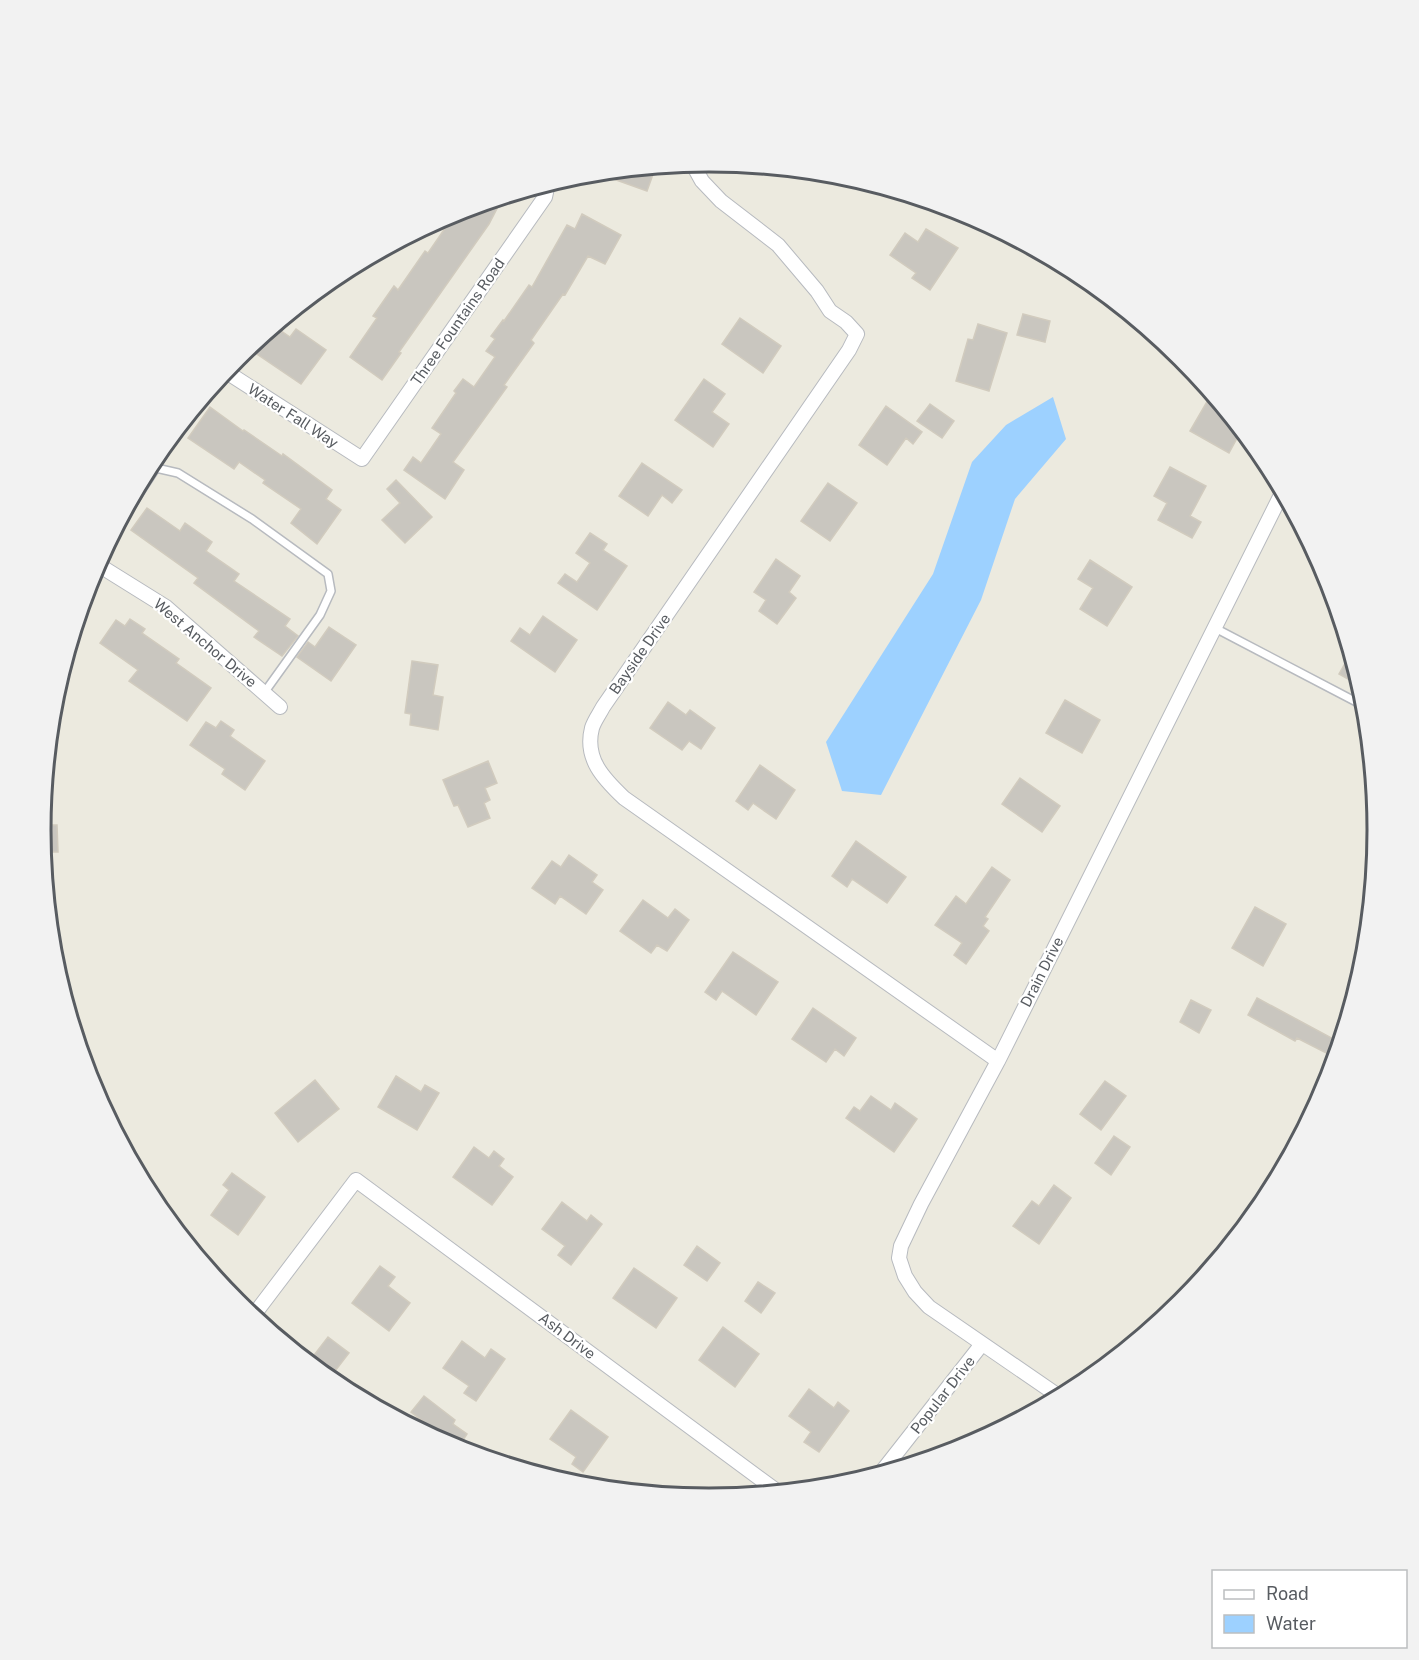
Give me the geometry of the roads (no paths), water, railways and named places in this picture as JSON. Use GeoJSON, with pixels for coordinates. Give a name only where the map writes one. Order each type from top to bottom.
{"type":"FeatureCollection","features":[{"type":"Feature","properties":{"kind":"street","name":"Bayside Drive"},"geometry":{"type":"LineString","coordinates":[[697,172],[702,181],[721,201],[778,245],[818,291],[830,311],[846,322],[857,334],[849,350],[603,707],[592,728],[591,753],[602,777],[624,798],[998,1061]]}},
{"type":"Feature","properties":{"kind":"street","name":"Three Fountains Road"},"geometry":{"type":"LineString","coordinates":[[362,459],[545,197],[546,192]]}},
{"type":"Feature","properties":{"kind":"street","name":"Water Fall Way"},"geometry":{"type":"LineString","coordinates":[[233,376],[362,459]]}},
{"type":"Feature","properties":{"kind":"street","name":"Drain Drive"},"geometry":{"type":"LineString","coordinates":[[1052,1392],[929,1307],[915,1292],[905,1276],[899,1258],[901,1246],[921,1203],[998,1061],[1279,499]]}},
{"type":"Feature","properties":{"kind":"street","name":"West Anchor Drive"},"geometry":{"type":"LineString","coordinates":[[105,569],[166,607],[280,706]]}},
{"type":"Feature","properties":{"kind":"street","name":"Ash Drive"},"geometry":{"type":"LineString","coordinates":[[259,1310],[356,1180],[769,1485]]}},
{"type":"Feature","properties":{"kind":"street","name":"Popular Drive"},"geometry":{"type":"LineString","coordinates":[[888,1464],[982,1344]]}},
{"type":"Feature","properties":{"kind":"lane"},"geometry":{"type":"LineString","coordinates":[[159,469],[178,473],[252,519],[328,574],[331,591],[321,615],[264,693]]}},
{"type":"Feature","properties":{"kind":"lane"},"geometry":{"type":"LineString","coordinates":[[1215,627],[1355,701]]}},
{"type":"Feature","properties":{"kind":"water"},"geometry":{"type":"Polygon","coordinates":[[[1053,397],[1066,439],[1015,499],[981,600],[881,795],[842,791],[826,742],[933,574],[972,462],[1006,425],[1053,397]]]}}]}
